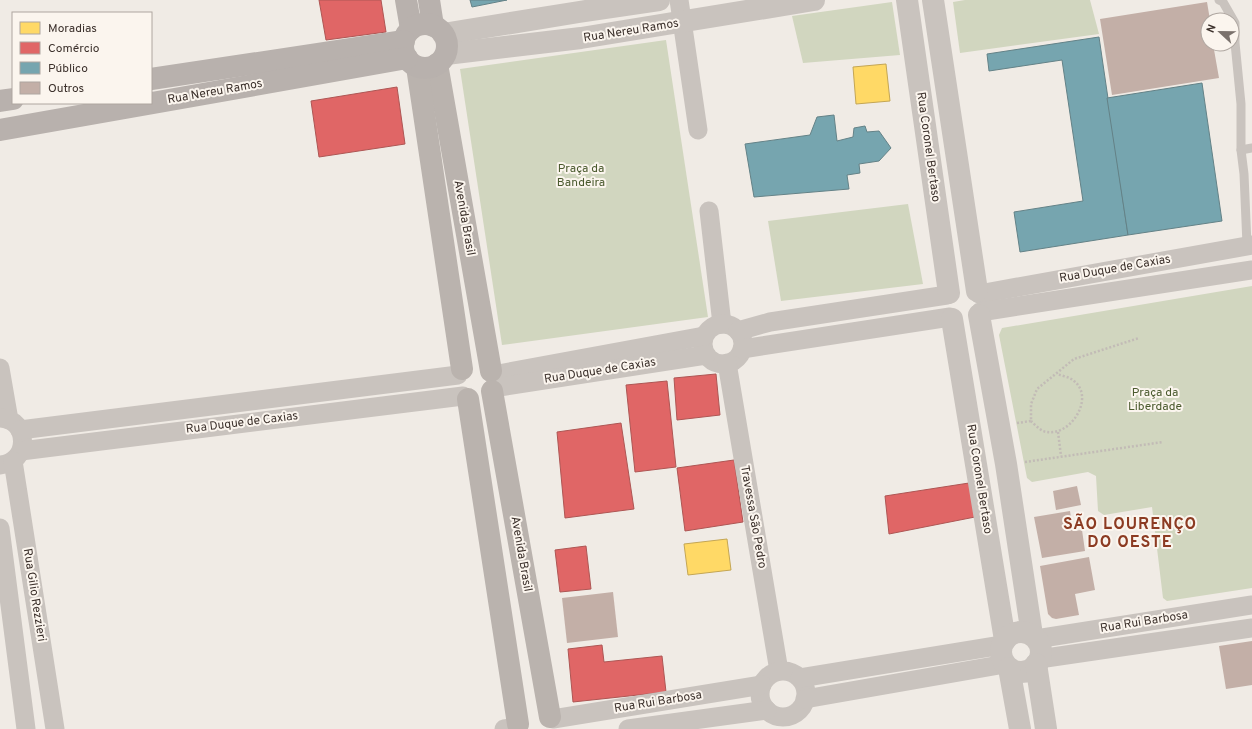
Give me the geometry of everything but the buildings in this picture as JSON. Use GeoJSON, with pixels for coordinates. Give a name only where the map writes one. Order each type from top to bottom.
{"type":"FeatureCollection","features":[{"type":"Feature","properties":{"kind":"main road","name":"Avenida Brasil"},"geometry":{"type":"LineString","coordinates":[[406,0],[425,47],[492,381],[554,722]]}},
{"type":"Feature","properties":{"kind":"main road","name":"Avenida Brasil"},"geometry":{"type":"LineString","coordinates":[[429,0],[425,47],[460,372]]}},
{"type":"Feature","properties":{"kind":"main road","name":"Rua Nereu Ramos"},"geometry":{"type":"LineString","coordinates":[[152,79],[425,47]]}},
{"type":"Feature","properties":{"kind":"main road","name":"Rua Nereu Ramos"},"geometry":{"type":"LineString","coordinates":[[152,100],[425,47]]}},
{"type":"Feature","properties":{"kind":"main road"},"geometry":{"type":"LineString","coordinates":[[0,101],[12,99]]}},
{"type":"Feature","properties":{"kind":"main road","name":"Rua Nereu Ramos"},"geometry":{"type":"LineString","coordinates":[[0,130],[133,104]]}},
{"type":"Feature","properties":{"kind":"main road"},"geometry":{"type":"LineString","coordinates":[[466,397],[479,400],[488,395],[492,381],[482,364],[477,363],[466,365],[460,372],[458,386],[466,397],[514,727]]}},
{"type":"Feature","properties":{"kind":"main road"},"geometry":{"type":"LineString","coordinates":[[514,727],[526,714],[533,712],[539,712],[554,722]]}},
{"type":"Feature","properties":{"kind":"street","name":"Rua Nereu Ramos"},"geometry":{"type":"LineString","coordinates":[[425,47],[579,12],[659,0]]}},
{"type":"Feature","properties":{"kind":"street"},"geometry":{"type":"LineString","coordinates":[[679,0],[698,130]]}},
{"type":"Feature","properties":{"kind":"street","name":"Rua Nereu Ramos"},"geometry":{"type":"LineString","coordinates":[[425,47],[581,38],[682,23],[814,0]]}},
{"type":"Feature","properties":{"kind":"street","name":"Rua Coronel Bertaso"},"geometry":{"type":"LineString","coordinates":[[907,0],[948,294]]}},
{"type":"Feature","properties":{"kind":"street"},"geometry":{"type":"LineString","coordinates":[[933,0],[979,303],[1036,649],[1046,729]]}},
{"type":"Feature","properties":{"kind":"street"},"geometry":{"type":"LineString","coordinates":[[579,12],[581,38]]}},
{"type":"Feature","properties":{"kind":"street"},"geometry":{"type":"LineString","coordinates":[[709,211],[734,335],[736,358],[727,363],[715,362],[705,346],[710,328],[734,335],[951,318]]}},
{"type":"Feature","properties":{"kind":"street","name":"Rua Duque de Caxias"},"geometry":{"type":"LineString","coordinates":[[979,303],[1250,245]]}},
{"type":"Feature","properties":{"kind":"street","name":"Rua Duque de Caxias"},"geometry":{"type":"LineString","coordinates":[[979,303],[1252,270]]}},
{"type":"Feature","properties":{"kind":"street"},"geometry":{"type":"LineString","coordinates":[[963,286],[973,288],[979,303],[971,321],[966,323],[956,322],[951,318],[945,306],[948,294],[952,289],[963,286]]}},
{"type":"Feature","properties":{"kind":"street"},"geometry":{"type":"LineString","coordinates":[[734,335],[770,322],[948,294]]}},
{"type":"Feature","properties":{"kind":"street","name":"Rua Coronel Bertaso"},"geometry":{"type":"LineString","coordinates":[[951,318],[1005,654],[1020,729]]}},
{"type":"Feature","properties":{"kind":"street","name":"Rua Duque de Caxias"},"geometry":{"type":"LineString","coordinates":[[492,381],[705,346]]}},
{"type":"Feature","properties":{"kind":"street","name":"Travessa São Pedro"},"geometry":{"type":"LineString","coordinates":[[727,363],[779,671]]}},
{"type":"Feature","properties":{"kind":"street"},"geometry":{"type":"LineString","coordinates":[[0,368],[10,423]]}},
{"type":"Feature","properties":{"kind":"street","name":"Rua Duque de Caxias"},"geometry":{"type":"LineString","coordinates":[[10,423],[460,372]]}},
{"type":"Feature","properties":{"kind":"street","name":"Rua Duque de Caxias"},"geometry":{"type":"LineString","coordinates":[[11,459],[466,397]]}},
{"type":"Feature","properties":{"kind":"street","name":"Rua Gilio Rezzieri"},"geometry":{"type":"LineString","coordinates":[[10,423],[22,437],[23,444],[11,459],[54,729]]}},
{"type":"Feature","properties":{"kind":"street","name":"Rua Gilio Rezzieri"},"geometry":{"type":"LineString","coordinates":[[0,528],[26,729]]}},
{"type":"Feature","properties":{"kind":"street","name":"Rua Rui Barbosa"},"geometry":{"type":"LineString","coordinates":[[1036,649],[1125,625],[1252,605]]}},
{"type":"Feature","properties":{"kind":"street"},"geometry":{"type":"LineString","coordinates":[[1125,625],[1127,646]]}},
{"type":"Feature","properties":{"kind":"street","name":"Rua Rui Barbosa"},"geometry":{"type":"LineString","coordinates":[[1036,649],[1127,646],[1252,628]]}},
{"type":"Feature","properties":{"kind":"street"},"geometry":{"type":"LineString","coordinates":[[1020,632],[1036,649],[1026,671],[1015,671],[1005,654],[1009,635],[1020,632]]}},
{"type":"Feature","properties":{"kind":"street"},"geometry":{"type":"LineString","coordinates":[[800,678],[1005,654]]}},
{"type":"Feature","properties":{"kind":"street"},"geometry":{"type":"LineString","coordinates":[[805,700],[1005,654]]}},
{"type":"Feature","properties":{"kind":"street"},"geometry":{"type":"LineString","coordinates":[[779,671],[786,671],[800,678],[806,692],[805,700],[788,723],[780,716],[767,710],[761,698],[762,685],[772,674],[779,671]]}},
{"type":"Feature","properties":{"kind":"street","name":"Rua Rui Barbosa"},"geometry":{"type":"LineString","coordinates":[[554,722],[762,685]]}},
{"type":"Feature","properties":{"kind":"street","name":"Rua Rui Barbosa"},"geometry":{"type":"LineString","coordinates":[[628,729],[767,710]]}},
{"type":"Feature","properties":{"kind":"lane"},"geometry":{"type":"LineString","coordinates":[[1218,0],[1223,2],[1235,23],[1235,43],[1241,104],[1241,150],[1250,245]]}},
{"type":"Feature","properties":{"kind":"lane"},"geometry":{"type":"LineString","coordinates":[[1241,150],[1252,148]]}},
{"type":"Feature","properties":{"kind":"path"},"geometry":{"type":"LineString","coordinates":[[1031,421],[1032,404],[1037,389],[1074,359],[1139,338]]}},
{"type":"Feature","properties":{"kind":"path"},"geometry":{"type":"LineString","coordinates":[[999,425],[1031,421],[1043,431],[1058,432],[1073,422],[1082,404],[1082,390],[1074,380],[1057,374]]}},
{"type":"Feature","properties":{"kind":"path"},"geometry":{"type":"LineString","coordinates":[[1058,432],[1061,456]]}},
{"type":"Feature","properties":{"kind":"path"},"geometry":{"type":"LineString","coordinates":[[1006,464],[1163,442]]}},
{"type":"Feature","properties":{"kind":"green space"},"geometry":{"type":"Polygon","coordinates":[[[965,0],[1090,0],[1099,34],[960,53],[953,2],[965,0]]]}},
{"type":"Feature","properties":{"kind":"green space"},"geometry":{"type":"Polygon","coordinates":[[[892,2],[900,55],[803,63],[792,16],[892,2]]]}},
{"type":"Feature","properties":{"kind":"green space","name":"Praça da Bandeira"},"geometry":{"type":"Polygon","coordinates":[[[666,40],[708,317],[502,345],[460,69],[666,40]]]}},
{"type":"Feature","properties":{"kind":"green space"},"geometry":{"type":"Polygon","coordinates":[[[908,204],[923,284],[781,301],[768,221],[908,204]]]}},
{"type":"Feature","properties":{"kind":"green space","name":"Praça da Liberdade"},"geometry":{"type":"Polygon","coordinates":[[[1252,286],[1252,588],[1167,601],[1163,598],[1152,507],[1104,515],[1098,511],[1096,476],[1088,472],[1032,482],[1027,478],[999,335],[1002,328],[1252,286]]]}},
{"type":"Feature","properties":{"kind":"district","name":"SÃO LOURENÇO DO OESTE"},"geometry":{"type":"Point","coordinates":[1130,534]}}]}
